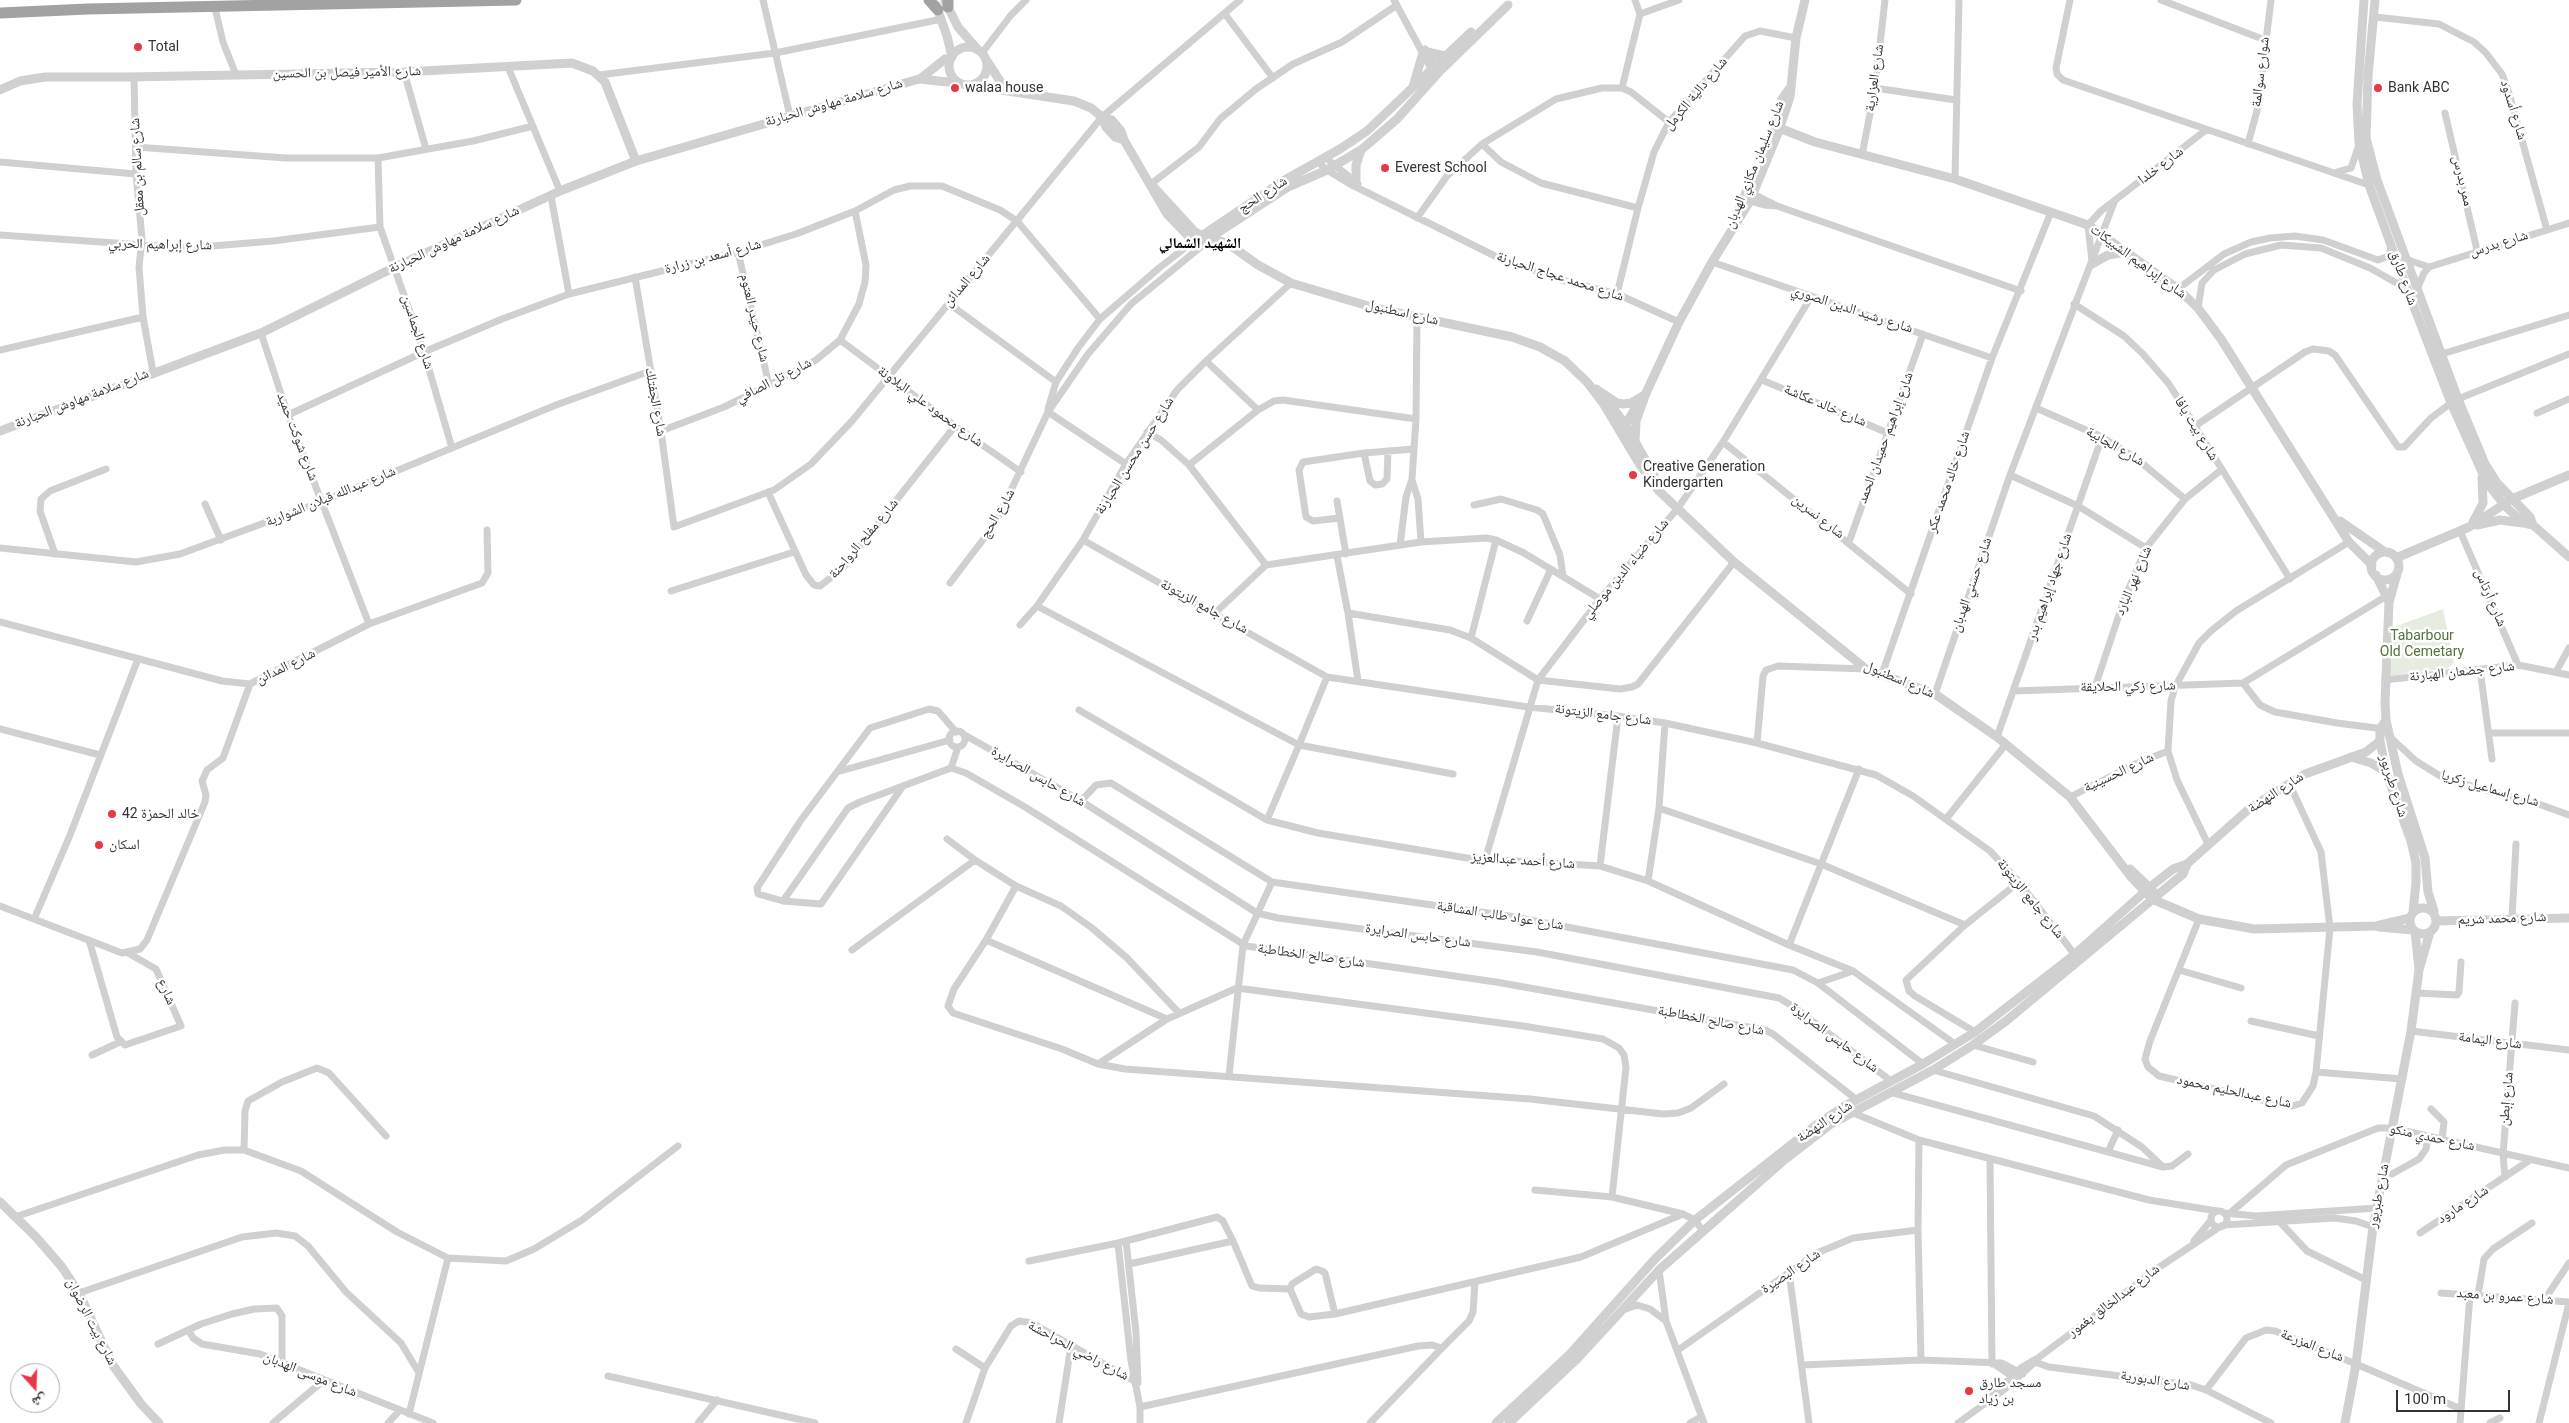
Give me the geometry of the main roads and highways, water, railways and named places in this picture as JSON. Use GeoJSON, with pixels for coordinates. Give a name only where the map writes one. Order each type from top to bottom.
{"type":"FeatureCollection","features":[{"type":"Feature","properties":{"kind":"highway"},"geometry":{"type":"LineString","coordinates":[[0,13],[88,9],[214,8],[516,0]]}},
{"type":"Feature","properties":{"kind":"highway"},"geometry":{"type":"LineString","coordinates":[[929,0],[942,6]]}},
{"type":"Feature","properties":{"kind":"place","name":"Total"},"geometry":{"type":"Point","coordinates":[138,47]}},
{"type":"Feature","properties":{"kind":"place","name":"walaa house"},"geometry":{"type":"Point","coordinates":[955,88]}},
{"type":"Feature","properties":{"kind":"place","name":"Bank ABC"},"geometry":{"type":"Point","coordinates":[2378,88]}},
{"type":"Feature","properties":{"kind":"place","name":"Everest School"},"geometry":{"type":"Point","coordinates":[1385,168]}},
{"type":"Feature","properties":{"kind":"place","name":"Creative Generation Kindergarten"},"geometry":{"type":"Point","coordinates":[1633,475]}},
{"type":"Feature","properties":{"kind":"place","name":"خالد الحمزة 42"},"geometry":{"type":"Point","coordinates":[112,814]}},
{"type":"Feature","properties":{"kind":"place","name":"اسكان"},"geometry":{"type":"Point","coordinates":[99,845]}},
{"type":"Feature","properties":{"kind":"place","name":"مسجد طارق بن زياد"},"geometry":{"type":"Point","coordinates":[1969,1391]}},
{"type":"Feature","properties":{"kind":"district","name":"الشهيد الشمالي"},"geometry":{"type":"Point","coordinates":[1200,244]}},
{"type":"Feature","properties":{"kind":"park label","name":"Tabarbour Old Cemetary"},"geometry":{"type":"Point","coordinates":[2422,644]}}]}
